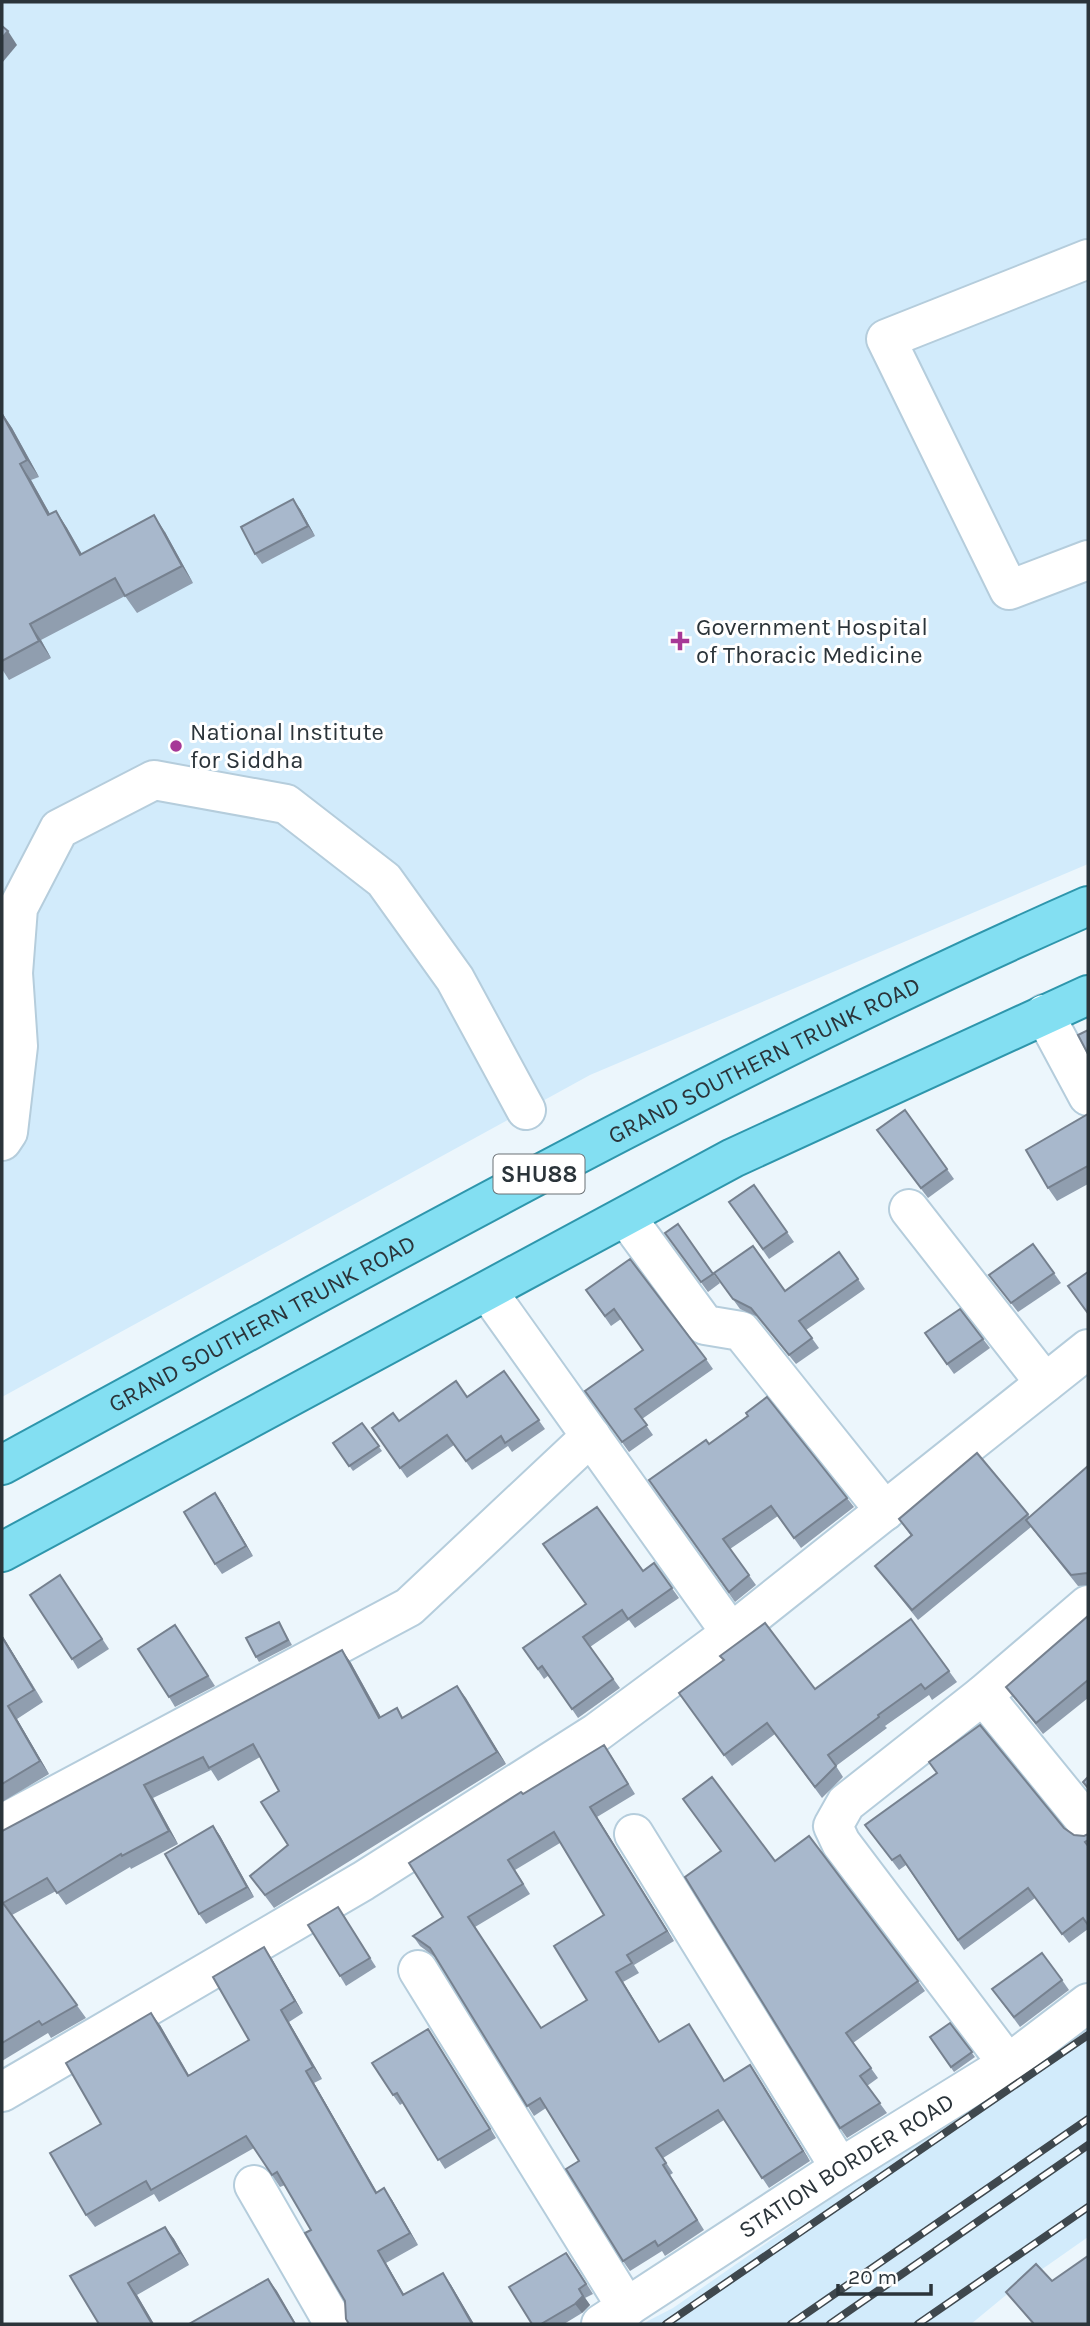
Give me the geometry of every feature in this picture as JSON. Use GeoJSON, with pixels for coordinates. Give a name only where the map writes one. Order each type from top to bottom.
{"type":"FeatureCollection","features":[{"type":"Feature","properties":{"kind":"main road","name":"GRAND SOUTHERN TRUNK ROAD"},"geometry":{"type":"LineString","coordinates":[[2,1465],[664,1106],[1006,942],[1088,906]]}},
{"type":"Feature","properties":{"kind":"main road"},"geometry":{"type":"LineString","coordinates":[[2,1552],[733,1158],[1088,995]]}},
{"type":"Feature","properties":{"kind":"street"},"geometry":{"type":"LineString","coordinates":[[1088,259],[886,339],[1009,590],[1088,560]]}},
{"type":"Feature","properties":{"kind":"street"},"geometry":{"type":"LineString","coordinates":[[2,1141],[8,1132],[18,1046],[13,974],[18,908],[59,829],[154,780],[286,804],[384,880],[455,979],[526,1110]]}},
{"type":"Feature","properties":{"kind":"street"},"geometry":{"type":"LineString","coordinates":[[1044,1014],[1088,1097]]}},
{"type":"Feature","properties":{"kind":"street"},"geometry":{"type":"LineString","coordinates":[[909,1209],[1045,1383]]}},
{"type":"Feature","properties":{"kind":"street"},"geometry":{"type":"LineString","coordinates":[[626,1217],[705,1325],[741,1331],[885,1511]]}},
{"type":"Feature","properties":{"kind":"street"},"geometry":{"type":"LineString","coordinates":[[488,1292],[731,1633]]}},
{"type":"Feature","properties":{"kind":"street"},"geometry":{"type":"LineString","coordinates":[[2,2092],[363,1881],[596,1732],[731,1633],[1088,1349]]}},
{"type":"Feature","properties":{"kind":"street"},"geometry":{"type":"LineString","coordinates":[[2,1824],[144,1745],[409,1607],[591,1436]]}},
{"type":"Feature","properties":{"kind":"street"},"geometry":{"type":"LineString","coordinates":[[1008,2064],[841,1843],[833,1826],[846,1803],[983,1695],[1088,1605]]}},
{"type":"Feature","properties":{"kind":"street"},"geometry":{"type":"LineString","coordinates":[[983,1695],[1088,1824]]}},
{"type":"Feature","properties":{"kind":"street"},"geometry":{"type":"LineString","coordinates":[[634,1834],[841,2168]]}},
{"type":"Feature","properties":{"kind":"street"},"geometry":{"type":"LineString","coordinates":[[418,1970],[614,2316]]}},
{"type":"Feature","properties":{"kind":"street","name":"STATION BORDER ROAD"},"geometry":{"type":"LineString","coordinates":[[614,2316],[841,2168],[1008,2064],[1088,2003]]}},
{"type":"Feature","properties":{"kind":"street"},"geometry":{"type":"LineString","coordinates":[[254,2185],[334,2324]]}},
{"type":"Feature","properties":{"kind":"shaded area","name":"Government Hospital of Thoracic Medicine"},"geometry":{"type":"Polygon","coordinates":[[[2,2],[1088,2],[1088,864],[590,1075],[2,1397],[2,2]]]}},
{"type":"Feature","properties":{"kind":"shaded area"},"geometry":{"type":"Polygon","coordinates":[[[1088,2020],[1088,2237],[1011,2291],[971,2324],[642,2324],[673,2308],[1088,2020]]]}},
{"type":"Feature","properties":{"kind":"building"},"geometry":{"type":"Polygon","coordinates":[[[2,26],[8,31],[2,38],[2,26]]]}},
{"type":"Feature","properties":{"kind":"building"},"geometry":{"type":"Polygon","coordinates":[[[2,414],[27,460],[20,464],[48,515],[56,511],[80,555],[154,515],[182,566],[125,596],[115,578],[30,624],[39,641],[2,661],[2,414]]]}},
{"type":"Feature","properties":{"kind":"building"},"geometry":{"type":"Polygon","coordinates":[[[293,499],[308,526],[255,554],[241,527],[293,499]]]}},
{"type":"Feature","properties":{"kind":"building"},"geometry":{"type":"Polygon","coordinates":[[[1088,1030],[1088,1054],[1078,1035],[1088,1030]]]}},
{"type":"Feature","properties":{"kind":"building"},"geometry":{"type":"Polygon","coordinates":[[[905,1110],[947,1169],[921,1188],[877,1130],[905,1110]]]}},
{"type":"Feature","properties":{"kind":"building"},"geometry":{"type":"Polygon","coordinates":[[[1088,1114],[1088,1166],[1048,1188],[1026,1150],[1088,1114]]]}},
{"type":"Feature","properties":{"kind":"building"},"geometry":{"type":"Polygon","coordinates":[[[754,1185],[787,1232],[763,1249],[729,1202],[754,1185]]]}},
{"type":"Feature","properties":{"kind":"building"},"geometry":{"type":"Polygon","coordinates":[[[678,1224],[713,1274],[701,1282],[665,1233],[678,1224]]]}},
{"type":"Feature","properties":{"kind":"building"},"geometry":{"type":"Polygon","coordinates":[[[1033,1244],[1054,1273],[1011,1303],[989,1275],[1033,1244]]]}},
{"type":"Feature","properties":{"kind":"building"},"geometry":{"type":"Polygon","coordinates":[[[753,1246],[785,1291],[839,1252],[858,1279],[799,1321],[812,1338],[789,1355],[751,1308],[733,1299],[714,1273],[753,1246]]]}},
{"type":"Feature","properties":{"kind":"building"},"geometry":{"type":"Polygon","coordinates":[[[630,1259],[706,1359],[635,1409],[647,1425],[622,1442],[585,1391],[643,1350],[614,1309],[605,1316],[586,1290],[630,1259]]]}},
{"type":"Feature","properties":{"kind":"building"},"geometry":{"type":"Polygon","coordinates":[[[1088,1272],[1088,1311],[1087,1312],[1068,1286],[1088,1272]]]}},
{"type":"Feature","properties":{"kind":"building"},"geometry":{"type":"Polygon","coordinates":[[[960,1309],[983,1339],[947,1364],[925,1333],[960,1309]]]}},
{"type":"Feature","properties":{"kind":"building"},"geometry":{"type":"Polygon","coordinates":[[[504,1371],[539,1420],[505,1443],[501,1436],[466,1461],[447,1435],[400,1468],[372,1428],[393,1413],[399,1421],[456,1381],[467,1397],[504,1371]]]}},
{"type":"Feature","properties":{"kind":"building"},"geometry":{"type":"Polygon","coordinates":[[[767,1397],[847,1498],[794,1538],[771,1506],[723,1539],[749,1575],[729,1592],[649,1480],[706,1440],[709,1444],[748,1416],[746,1413],[767,1397]]]}},
{"type":"Feature","properties":{"kind":"building"},"geometry":{"type":"Polygon","coordinates":[[[362,1423],[379,1446],[349,1466],[333,1443],[362,1423]]]}},
{"type":"Feature","properties":{"kind":"building"},"geometry":{"type":"Polygon","coordinates":[[[977,1453],[1028,1514],[912,1610],[875,1566],[912,1535],[899,1519],[977,1453]]]}},
{"type":"Feature","properties":{"kind":"building"},"geometry":{"type":"Polygon","coordinates":[[[1088,1466],[1088,1574],[1071,1575],[1026,1520],[1088,1466]]]}},
{"type":"Feature","properties":{"kind":"building"},"geometry":{"type":"Polygon","coordinates":[[[215,1493],[246,1546],[215,1564],[184,1512],[215,1493]]]}},
{"type":"Feature","properties":{"kind":"building"},"geometry":{"type":"Polygon","coordinates":[[[597,1507],[643,1571],[654,1563],[672,1588],[628,1619],[622,1610],[583,1637],[613,1679],[572,1709],[542,1666],[538,1669],[523,1648],[586,1604],[543,1544],[597,1507]]]}},
{"type":"Feature","properties":{"kind":"building"},"geometry":{"type":"Polygon","coordinates":[[[60,1575],[102,1639],[72,1659],[30,1595],[60,1575]]]}},
{"type":"Feature","properties":{"kind":"building"},"geometry":{"type":"Polygon","coordinates":[[[1088,1616],[1088,1680],[1036,1723],[1006,1687],[1088,1616]]]}},
{"type":"Feature","properties":{"kind":"building"},"geometry":{"type":"Polygon","coordinates":[[[911,1619],[949,1671],[925,1689],[921,1684],[828,1755],[836,1766],[815,1787],[767,1723],[724,1755],[679,1693],[724,1660],[720,1656],[765,1623],[815,1689],[911,1619]]]}},
{"type":"Feature","properties":{"kind":"building"},"geometry":{"type":"Polygon","coordinates":[[[279,1622],[288,1640],[256,1657],[246,1638],[279,1622]]]}},
{"type":"Feature","properties":{"kind":"building"},"geometry":{"type":"Polygon","coordinates":[[[175,1625],[208,1676],[169,1697],[138,1649],[175,1625]]]}},
{"type":"Feature","properties":{"kind":"building"},"geometry":{"type":"Polygon","coordinates":[[[2,1637],[34,1690],[8,1706],[40,1761],[2,1784],[2,1637]]]}},
{"type":"Feature","properties":{"kind":"building"},"geometry":{"type":"Polygon","coordinates":[[[342,1650],[379,1718],[397,1708],[402,1718],[457,1686],[497,1752],[265,1895],[250,1876],[288,1845],[261,1802],[279,1791],[253,1744],[209,1768],[203,1757],[144,1785],[169,1831],[122,1856],[121,1854],[57,1893],[47,1878],[3,1903],[77,2005],[42,2025],[39,2021],[2,2043],[2,1831],[342,1650]]]}},
{"type":"Feature","properties":{"kind":"building"},"geometry":{"type":"Polygon","coordinates":[[[980,1725],[1064,1828],[1074,1835],[1088,1834],[1088,1840],[1085,1842],[1088,1846],[1088,1925],[1083,1918],[1062,1934],[1028,1888],[958,1940],[900,1855],[892,1860],[865,1825],[937,1773],[929,1762],[980,1725]]]}},
{"type":"Feature","properties":{"kind":"building"},"geometry":{"type":"Polygon","coordinates":[[[604,1745],[628,1784],[590,1807],[667,1931],[627,1955],[632,1963],[616,1972],[659,2042],[689,2024],[724,2081],[750,2065],[803,2151],[762,2178],[718,2110],[656,2148],[666,2163],[663,2165],[697,2220],[658,2246],[655,2241],[623,2261],[566,2169],[579,2161],[540,2098],[527,2106],[430,1948],[413,1936],[443,1917],[409,1863],[521,1792],[523,1794],[604,1745]],[[554,1832],[508,1860],[523,1884],[468,1917],[541,2028],[587,2000],[554,1946],[604,1915],[554,1832]]]}},
{"type":"Feature","properties":{"kind":"building"},"geometry":{"type":"Polygon","coordinates":[[[712,1777],[775,1861],[809,1836],[918,1981],[846,2033],[871,2068],[860,2076],[880,2103],[840,2128],[685,1877],[721,1851],[683,1799],[712,1777]]]}},
{"type":"Feature","properties":{"kind":"building"},"geometry":{"type":"Polygon","coordinates":[[[213,1826],[247,1887],[199,1914],[165,1854],[213,1826]]]}},
{"type":"Feature","properties":{"kind":"building"},"geometry":{"type":"Polygon","coordinates":[[[338,1907],[370,1958],[340,1976],[308,1925],[338,1907]]]}},
{"type":"Feature","properties":{"kind":"building"},"geometry":{"type":"Polygon","coordinates":[[[264,1947],[295,2001],[281,2010],[313,2067],[306,2071],[376,2193],[384,2188],[410,2233],[378,2251],[403,2295],[443,2273],[472,2324],[349,2324],[345,2301],[305,2233],[311,2230],[277,2172],[272,2175],[246,2136],[151,2190],[146,2181],[86,2215],[50,2153],[101,2124],[66,2063],[151,2013],[188,2076],[249,2040],[213,1977],[264,1947]]]}},
{"type":"Feature","properties":{"kind":"building"},"geometry":{"type":"Polygon","coordinates":[[[1042,1953],[1062,1980],[1014,2017],[992,1989],[1042,1953]]]}},
{"type":"Feature","properties":{"kind":"building"},"geometry":{"type":"Polygon","coordinates":[[[950,2023],[972,2052],[951,2067],[930,2037],[950,2023]]]}},
{"type":"Feature","properties":{"kind":"building"},"geometry":{"type":"Polygon","coordinates":[[[428,2029],[490,2129],[438,2160],[397,2093],[393,2095],[372,2063],[428,2029]]]}},
{"type":"Feature","properties":{"kind":"building"},"geometry":{"type":"Polygon","coordinates":[[[165,2227],[180,2253],[128,2283],[152,2324],[99,2324],[70,2276],[165,2227]]]}},
{"type":"Feature","properties":{"kind":"building"},"geometry":{"type":"Polygon","coordinates":[[[566,2253],[586,2284],[579,2289],[583,2296],[575,2304],[541,2324],[532,2324],[509,2287],[566,2253]]]}},
{"type":"Feature","properties":{"kind":"building"},"geometry":{"type":"Polygon","coordinates":[[[1088,2256],[1088,2324],[1034,2324],[1006,2292],[1036,2264],[1052,2281],[1088,2256]]]}},
{"type":"Feature","properties":{"kind":"building"},"geometry":{"type":"Polygon","coordinates":[[[268,2279],[295,2324],[189,2324],[268,2279]]]}},
{"type":"Feature","properties":{"kind":"railway"},"geometry":{"type":"LineString","coordinates":[[666,2324],[1088,2035]]}},
{"type":"Feature","properties":{"kind":"railway"},"geometry":{"type":"LineString","coordinates":[[791,2324],[1088,2119]]}},
{"type":"Feature","properties":{"kind":"railway"},"geometry":{"type":"LineString","coordinates":[[830,2324],[1088,2145]]}},
{"type":"Feature","properties":{"kind":"railway"},"geometry":{"type":"LineString","coordinates":[[918,2324],[1088,2207]]}},
{"type":"Feature","properties":{"kind":"place","name":"Government Hospital of Thoracic Medicine"},"geometry":{"type":"Point","coordinates":[680,641]}},
{"type":"Feature","properties":{"kind":"place","name":"National Institute for Siddha"},"geometry":{"type":"Point","coordinates":[176,746]}}]}
